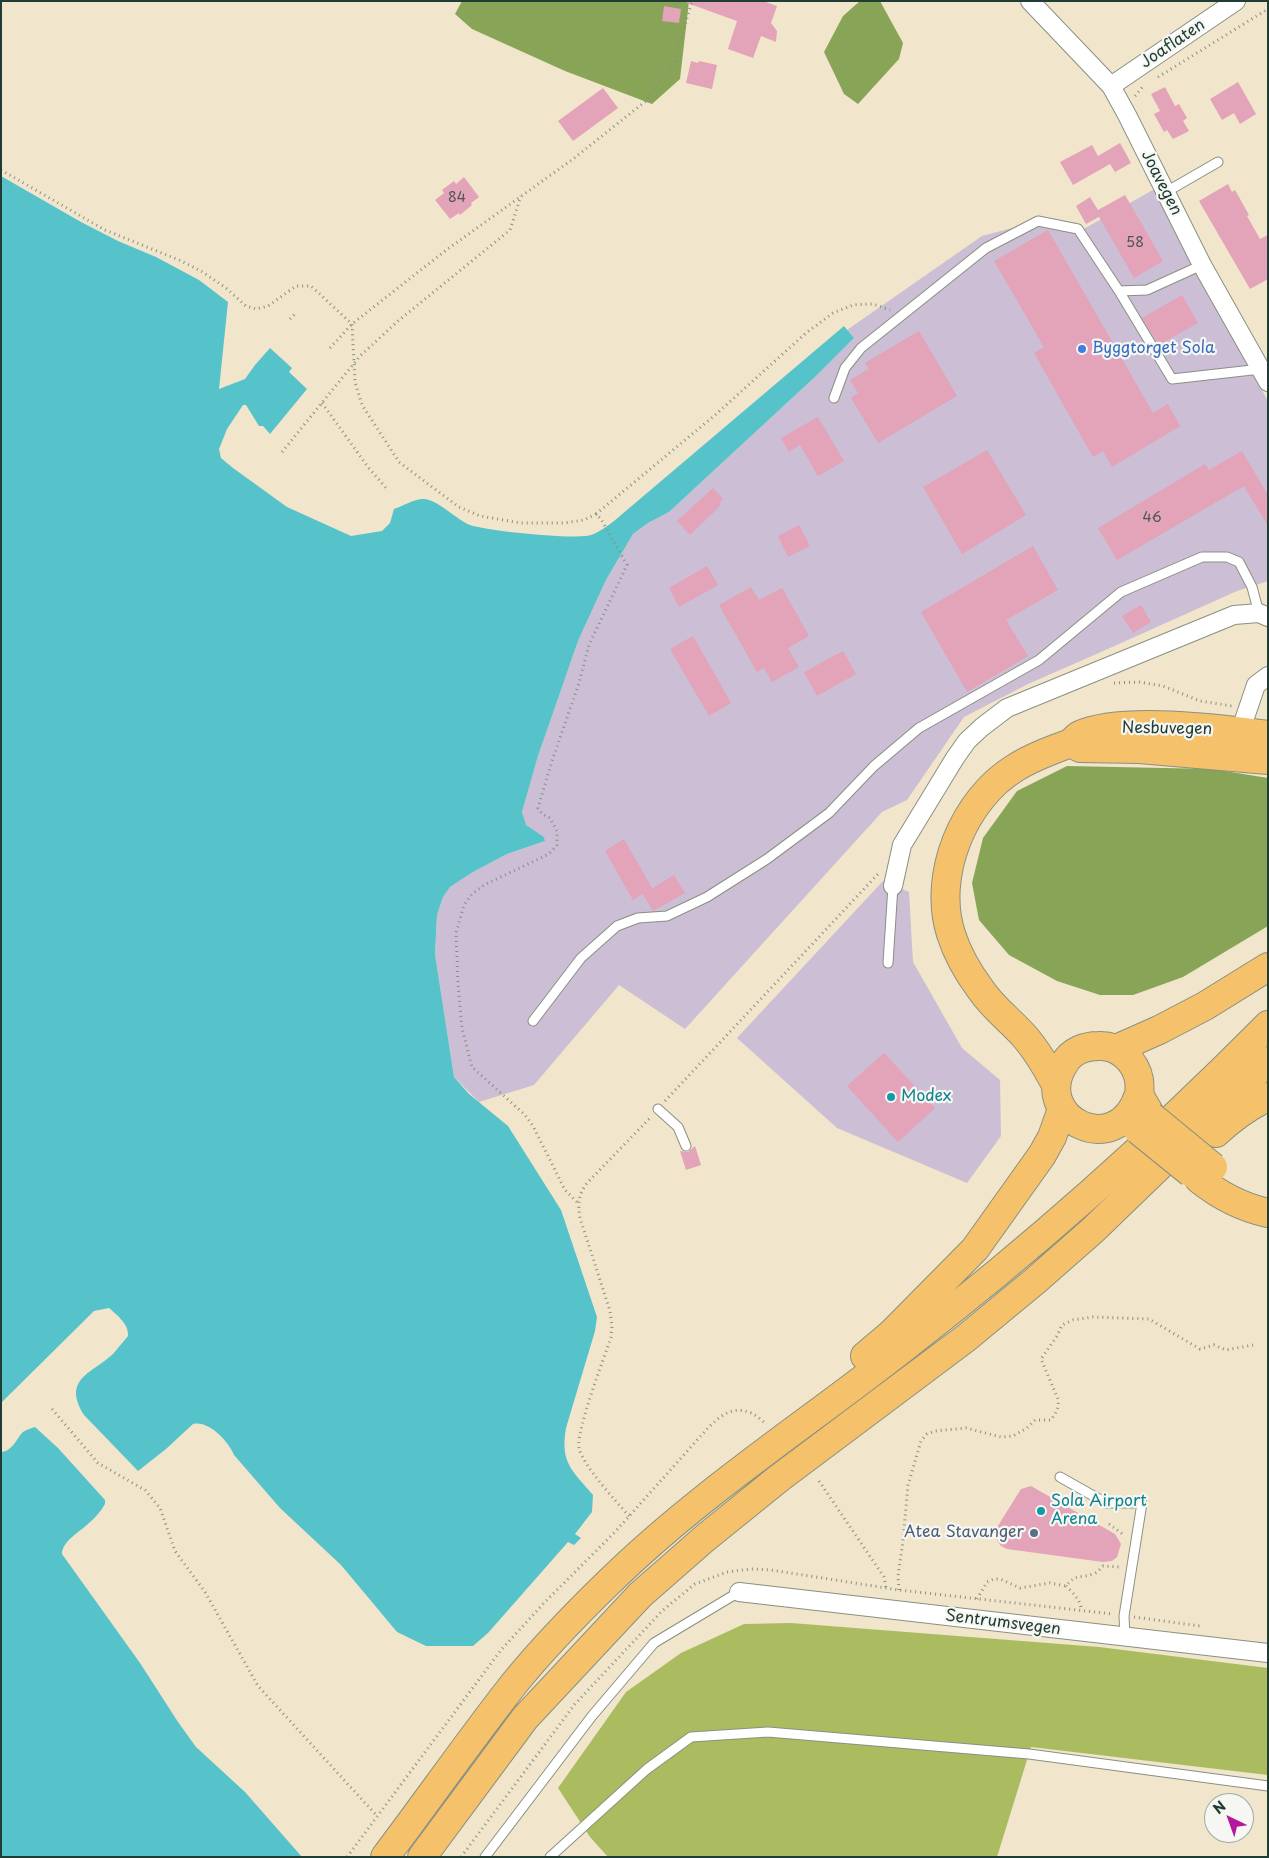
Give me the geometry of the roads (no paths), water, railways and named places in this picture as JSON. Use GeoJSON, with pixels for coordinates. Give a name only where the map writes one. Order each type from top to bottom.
{"type":"FeatureCollection","features":[{"type":"Feature","properties":{"kind":"main road","name":"Nesbuvegen"},"geometry":{"type":"LineString","coordinates":[[1002,1013],[981,991],[963,961],[950,933],[946,904],[947,877],[953,848],[967,819],[987,791],[1014,768],[1071,744],[1079,735],[1100,730],[1128,726],[1176,726],[1268,735]]}},
{"type":"Feature","properties":{"kind":"main road"},"geometry":{"type":"LineString","coordinates":[[1071,744],[1080,748],[1139,748],[1263,754]]}},
{"type":"Feature","properties":{"kind":"main road"},"geometry":{"type":"LineString","coordinates":[[1116,1049],[1159,1030],[1205,1006],[1268,967]]}},
{"type":"Feature","properties":{"kind":"main road"},"geometry":{"type":"LineString","coordinates":[[1002,1013],[1031,1031],[1078,1050]]}},
{"type":"Feature","properties":{"kind":"main road"},"geometry":{"type":"LineString","coordinates":[[1002,1013],[1043,1061],[1059,1097],[1072,1120],[1086,1128],[1102,1129],[1137,1116]]}},
{"type":"Feature","properties":{"kind":"main road"},"geometry":{"type":"LineString","coordinates":[[707,1496],[907,1346],[1018,1258],[1183,1109],[1268,1025]]}},
{"type":"Feature","properties":{"kind":"main road"},"geometry":{"type":"LineString","coordinates":[[385,1857],[521,1676],[609,1582],[707,1496],[764,1438],[891,1334],[975,1249],[1042,1155],[1052,1137],[1059,1097],[1059,1071],[1067,1059],[1078,1050],[1090,1046],[1104,1046],[1116,1049],[1127,1057],[1135,1068],[1139,1080],[1137,1116]]}},
{"type":"Feature","properties":{"kind":"main road"},"geometry":{"type":"LineString","coordinates":[[422,1857],[525,1718],[640,1595],[705,1538],[778,1479],[966,1338],[1093,1230],[1268,1061]]}},
{"type":"Feature","properties":{"kind":"main road"},"geometry":{"type":"LineString","coordinates":[[1093,1230],[1151,1193],[1231,1120],[1257,1102],[1268,1097]]}},
{"type":"Feature","properties":{"kind":"main road"},"geometry":{"type":"LineString","coordinates":[[1137,1116],[1206,1173],[1215,1192],[1253,1210],[1268,1213]]}},
{"type":"Feature","properties":{"kind":"main road"},"geometry":{"type":"LineString","coordinates":[[1206,1173],[1226,1177],[1240,1185],[1268,1194]]}},
{"type":"Feature","properties":{"kind":"street","name":"Joavegen"},"geometry":{"type":"LineString","coordinates":[[1030,1],[1111,86],[1127,114],[1202,265],[1264,376]]}},
{"type":"Feature","properties":{"kind":"street","name":"Joaflaten"},"geometry":{"type":"LineString","coordinates":[[1111,86],[1236,1]]}},
{"type":"Feature","properties":{"kind":"street"},"geometry":{"type":"LineString","coordinates":[[893,886],[902,845],[914,823],[963,747],[982,727],[1007,708],[1234,614],[1264,615]]}},
{"type":"Feature","properties":{"kind":"street"},"geometry":{"type":"LineString","coordinates":[[1263,754],[1240,732],[1256,685],[1268,676]]}},
{"type":"Feature","properties":{"kind":"street","name":"Sentrumsvegen"},"geometry":{"type":"LineString","coordinates":[[739,1592],[1268,1653]]}},
{"type":"Feature","properties":{"kind":"lane"},"geometry":{"type":"LineString","coordinates":[[1166,192],[1218,162]]}},
{"type":"Feature","properties":{"kind":"lane"},"geometry":{"type":"LineString","coordinates":[[834,398],[845,368],[861,348],[986,248],[1038,221],[1078,229],[1172,379],[1264,376]]}},
{"type":"Feature","properties":{"kind":"lane"},"geometry":{"type":"LineString","coordinates":[[1118,291],[1148,290],[1202,265]]}},
{"type":"Feature","properties":{"kind":"lane"},"geometry":{"type":"LineString","coordinates":[[533,1021],[581,958],[617,926],[638,918],[667,916],[707,897],[767,859],[829,813],[874,766],[919,728],[1039,660],[1121,592],[1202,557],[1227,557],[1239,562],[1264,615]]}},
{"type":"Feature","properties":{"kind":"lane"},"geometry":{"type":"LineString","coordinates":[[888,963],[893,886]]}},
{"type":"Feature","properties":{"kind":"lane"},"geometry":{"type":"LineString","coordinates":[[658,1109],[678,1128],[686,1146]]}},
{"type":"Feature","properties":{"kind":"lane"},"geometry":{"type":"LineString","coordinates":[[1060,1477],[1106,1503],[1142,1503],[1124,1616],[1125,1637]]}},
{"type":"Feature","properties":{"kind":"lane"},"geometry":{"type":"LineString","coordinates":[[485,1857],[592,1716],[654,1643],[739,1592]]}},
{"type":"Feature","properties":{"kind":"lane"},"geometry":{"type":"LineString","coordinates":[[550,1857],[647,1769],[691,1737],[768,1732],[1029,1754],[1268,1786]]}},
{"type":"Feature","properties":{"kind":"water"},"geometry":{"type":"Polygon","coordinates":[[[1,176],[81,222],[118,241],[156,257],[199,280],[228,302],[219,389],[245,379],[270,348],[292,368],[289,372],[307,389],[270,434],[263,426],[259,426],[246,405],[243,405],[227,429],[219,449],[221,458],[287,507],[351,536],[382,531],[390,523],[394,509],[420,499],[434,502],[470,525],[479,527],[550,536],[594,534],[614,521],[844,326],[854,338],[816,376],[669,512],[648,523],[633,534],[606,580],[578,641],[538,756],[522,812],[526,825],[544,837],[545,841],[507,854],[450,887],[443,897],[437,915],[435,954],[454,1077],[469,1094],[508,1126],[561,1210],[597,1317],[595,1331],[566,1428],[565,1440],[566,1458],[569,1465],[593,1495],[592,1512],[575,1534],[581,1538],[574,1545],[568,1542],[488,1633],[473,1646],[426,1646],[397,1632],[341,1565],[280,1508],[234,1455],[223,1438],[205,1425],[193,1424],[138,1471],[84,1415],[78,1403],[76,1393],[82,1379],[113,1354],[128,1336],[125,1324],[109,1308],[94,1311],[1,1403],[1,176]]]}},
{"type":"Feature","properties":{"kind":"water"},"geometry":{"type":"Polygon","coordinates":[[[35,1427],[58,1448],[105,1500],[105,1504],[96,1517],[68,1541],[62,1554],[140,1663],[196,1747],[245,1792],[302,1857],[1,1857],[1,1452],[9,1449],[23,1432],[35,1427]]]}},
{"type":"Feature","properties":{"kind":"place","name":"Byggtorget Sola"},"geometry":{"type":"Point","coordinates":[1082,349]}},
{"type":"Feature","properties":{"kind":"place","name":"Modex"},"geometry":{"type":"Point","coordinates":[891,1097]}},
{"type":"Feature","properties":{"kind":"place","name":"Sola Airport Arena"},"geometry":{"type":"Point","coordinates":[1041,1511]}},
{"type":"Feature","properties":{"kind":"place","name":"Atea Stavanger"},"geometry":{"type":"Point","coordinates":[1034,1533]}}]}
